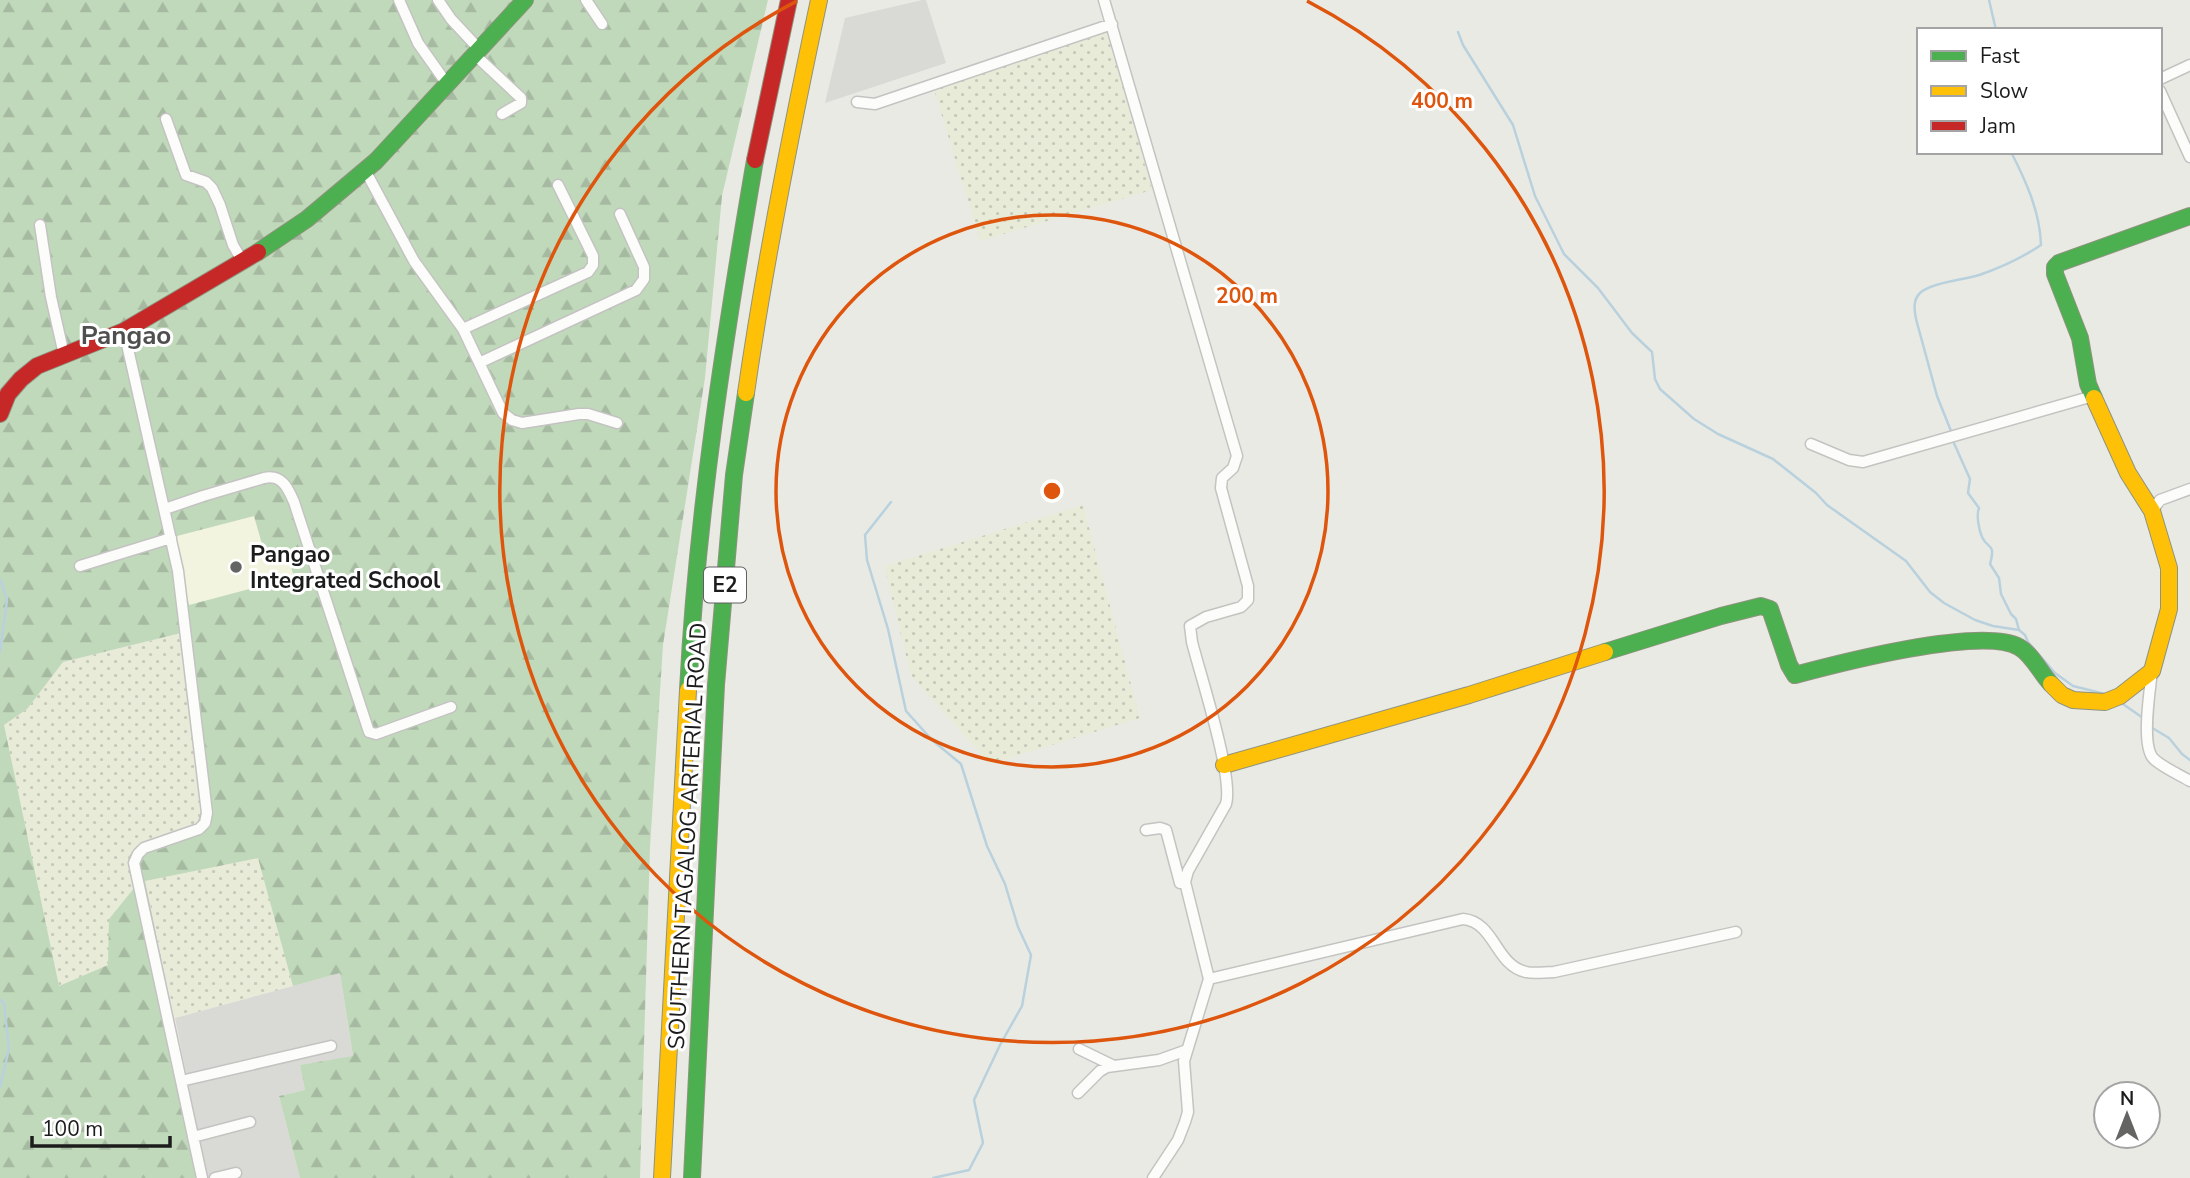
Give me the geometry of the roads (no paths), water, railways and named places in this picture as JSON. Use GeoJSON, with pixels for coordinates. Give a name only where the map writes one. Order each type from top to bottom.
{"type":"FeatureCollection","features":[{"type":"Feature","properties":{"kind":"main road"},"geometry":{"type":"LineString","coordinates":[[0,414],[8,394],[37,366],[124,331],[243,262],[307,219],[365,170],[525,0]]}},
{"type":"Feature","properties":{"kind":"main road","name":"SOUTHERN TAGALOG ARTERIAL ROAD"},"geometry":{"type":"LineString","coordinates":[[662,1178],[688,683],[706,474],[734,275],[757,148],[789,0]]}},
{"type":"Feature","properties":{"kind":"main road","name":"SOUTHERN TAGALOG ARTERIAL ROAD"},"geometry":{"type":"LineString","coordinates":[[692,1178],[716,685],[734,475],[786,152],[819,0]]}},
{"type":"Feature","properties":{"kind":"main road"},"geometry":{"type":"LineString","coordinates":[[1224,765],[1469,695],[1721,615],[1761,606],[1770,609],[1794,675],[1864,657],[1984,640],[2019,647],[2062,695],[2073,700],[2113,699],[2135,686],[2151,671],[2169,604],[2169,568],[2152,511],[2128,473],[2088,384],[2080,338],[2055,274],[2055,267],[2059,263],[2190,216]]}},
{"type":"Feature","properties":{"kind":"street"},"geometry":{"type":"LineString","coordinates":[[400,0],[418,43],[447,84]]}},
{"type":"Feature","properties":{"kind":"street"},"geometry":{"type":"LineString","coordinates":[[438,0],[477,52],[521,98],[522,103],[502,114]]}},
{"type":"Feature","properties":{"kind":"street"},"geometry":{"type":"LineString","coordinates":[[586,0],[602,24]]}},
{"type":"Feature","properties":{"kind":"street"},"geometry":{"type":"LineString","coordinates":[[1104,0],[1237,456],[1233,468],[1222,478],[1222,488],[1248,586],[1248,600],[1241,607],[1206,617],[1190,626],[1224,765],[1228,792],[1226,804],[1188,871],[1185,882],[1209,979],[1187,1050],[1184,1069],[1188,1112],[1178,1140],[1153,1178]]}},
{"type":"Feature","properties":{"kind":"street"},"geometry":{"type":"LineString","coordinates":[[857,102],[875,104],[1112,24]]}},
{"type":"Feature","properties":{"kind":"street"},"geometry":{"type":"LineString","coordinates":[[2162,78],[2190,65]]}},
{"type":"Feature","properties":{"kind":"street"},"geometry":{"type":"LineString","coordinates":[[2162,94],[2190,157]]}},
{"type":"Feature","properties":{"kind":"street"},"geometry":{"type":"LineString","coordinates":[[166,119],[186,175],[206,182],[212,188],[233,245],[243,262]]}},
{"type":"Feature","properties":{"kind":"street"},"geometry":{"type":"LineString","coordinates":[[365,170],[414,261],[463,329],[503,413],[522,423],[588,414],[617,423]]}},
{"type":"Feature","properties":{"kind":"street"},"geometry":{"type":"LineString","coordinates":[[463,329],[588,272],[593,265],[593,256],[558,185]]}},
{"type":"Feature","properties":{"kind":"street"},"geometry":{"type":"LineString","coordinates":[[479,363],[636,290],[644,279],[644,267],[620,214]]}},
{"type":"Feature","properties":{"kind":"street"},"geometry":{"type":"LineString","coordinates":[[40,225],[51,297],[64,355]]}},
{"type":"Feature","properties":{"kind":"street"},"geometry":{"type":"LineString","coordinates":[[124,331],[178,571],[207,813],[205,823],[199,829],[144,849],[134,863],[202,1178]]}},
{"type":"Feature","properties":{"kind":"street"},"geometry":{"type":"LineString","coordinates":[[1811,444],[1859,463],[2093,396]]}},
{"type":"Feature","properties":{"kind":"street"},"geometry":{"type":"LineString","coordinates":[[165,509],[271,476],[279,478],[289,490],[294,502],[369,732],[376,734],[451,707]]}},
{"type":"Feature","properties":{"kind":"street"},"geometry":{"type":"LineString","coordinates":[[2152,511],[2160,500],[2190,489]]}},
{"type":"Feature","properties":{"kind":"street"},"geometry":{"type":"LineString","coordinates":[[80,566],[171,537]]}},
{"type":"Feature","properties":{"kind":"street"},"geometry":{"type":"LineString","coordinates":[[2151,671],[2147,736],[2149,749],[2153,758],[2190,781]]}},
{"type":"Feature","properties":{"kind":"street"},"geometry":{"type":"LineString","coordinates":[[1146,831],[1160,828],[1166,830],[1180,883],[1185,882]]}},
{"type":"Feature","properties":{"kind":"street"},"geometry":{"type":"LineString","coordinates":[[1209,979],[1463,919],[1473,920],[1481,925],[1505,959],[1525,972],[1554,972],[1736,932]]}},
{"type":"Feature","properties":{"kind":"street"},"geometry":{"type":"LineString","coordinates":[[181,1081],[331,1046]]}},
{"type":"Feature","properties":{"kind":"street"},"geometry":{"type":"LineString","coordinates":[[1079,1049],[1115,1067]]}},
{"type":"Feature","properties":{"kind":"street"},"geometry":{"type":"LineString","coordinates":[[1078,1093],[1100,1071],[1159,1060],[1187,1050]]}},
{"type":"Feature","properties":{"kind":"street"},"geometry":{"type":"LineString","coordinates":[[193,1137],[250,1122]]}},
{"type":"Feature","properties":{"kind":"street"},"geometry":{"type":"LineString","coordinates":[[215,1178],[236,1173]]}},
{"type":"Feature","properties":{"kind":"waterway"},"geometry":{"type":"LineString","coordinates":[[1989,0],[1996,28]]}},
{"type":"Feature","properties":{"kind":"waterway"},"geometry":{"type":"LineString","coordinates":[[1458,32],[1463,45],[1513,125],[1535,196],[1564,254],[1598,288],[1632,333],[1652,352],[1655,379],[1660,389],[1694,419],[1718,434],[1773,459],[1827,505],[1906,561],[1930,592],[1944,603],[1975,620],[2019,630],[2055,673],[2073,686],[2105,694]]}},
{"type":"Feature","properties":{"kind":"waterway"},"geometry":{"type":"LineString","coordinates":[[1951,431],[1937,396],[1916,319],[1915,302],[1925,289],[1990,271],[2041,245],[2031,197],[2012,154]]}},
{"type":"Feature","properties":{"kind":"waterway"},"geometry":{"type":"LineString","coordinates":[[1953,441],[1970,479],[1968,493],[1979,508],[1981,534],[1992,549],[1990,564],[1999,578],[2001,594],[2016,619],[2019,630]]}},
{"type":"Feature","properties":{"kind":"waterway"},"geometry":{"type":"LineString","coordinates":[[891,502],[865,535],[867,560],[888,629],[906,711],[932,740],[961,764],[987,846],[1005,884],[1018,927],[1031,955],[1022,1006],[974,1100],[983,1143],[969,1170],[933,1178]]}},
{"type":"Feature","properties":{"kind":"waterway"},"geometry":{"type":"LineString","coordinates":[[0,579],[7,600],[0,652]]}},
{"type":"Feature","properties":{"kind":"waterway"},"geometry":{"type":"LineString","coordinates":[[2120,702],[2143,718]]}},
{"type":"Feature","properties":{"kind":"waterway"},"geometry":{"type":"LineString","coordinates":[[2149,726],[2169,738],[2190,760]]}},
{"type":"Feature","properties":{"kind":"waterway"},"geometry":{"type":"LineString","coordinates":[[0,1000],[4,1003],[9,1049],[0,1087]]}},
{"type":"Feature","properties":{"kind":"place","name":"Pangao Integrated School"},"geometry":{"type":"Point","coordinates":[236,567]}},
{"type":"Feature","properties":{"kind":"district","name":"Pangao"},"geometry":{"type":"Point","coordinates":[126,335]}}]}
